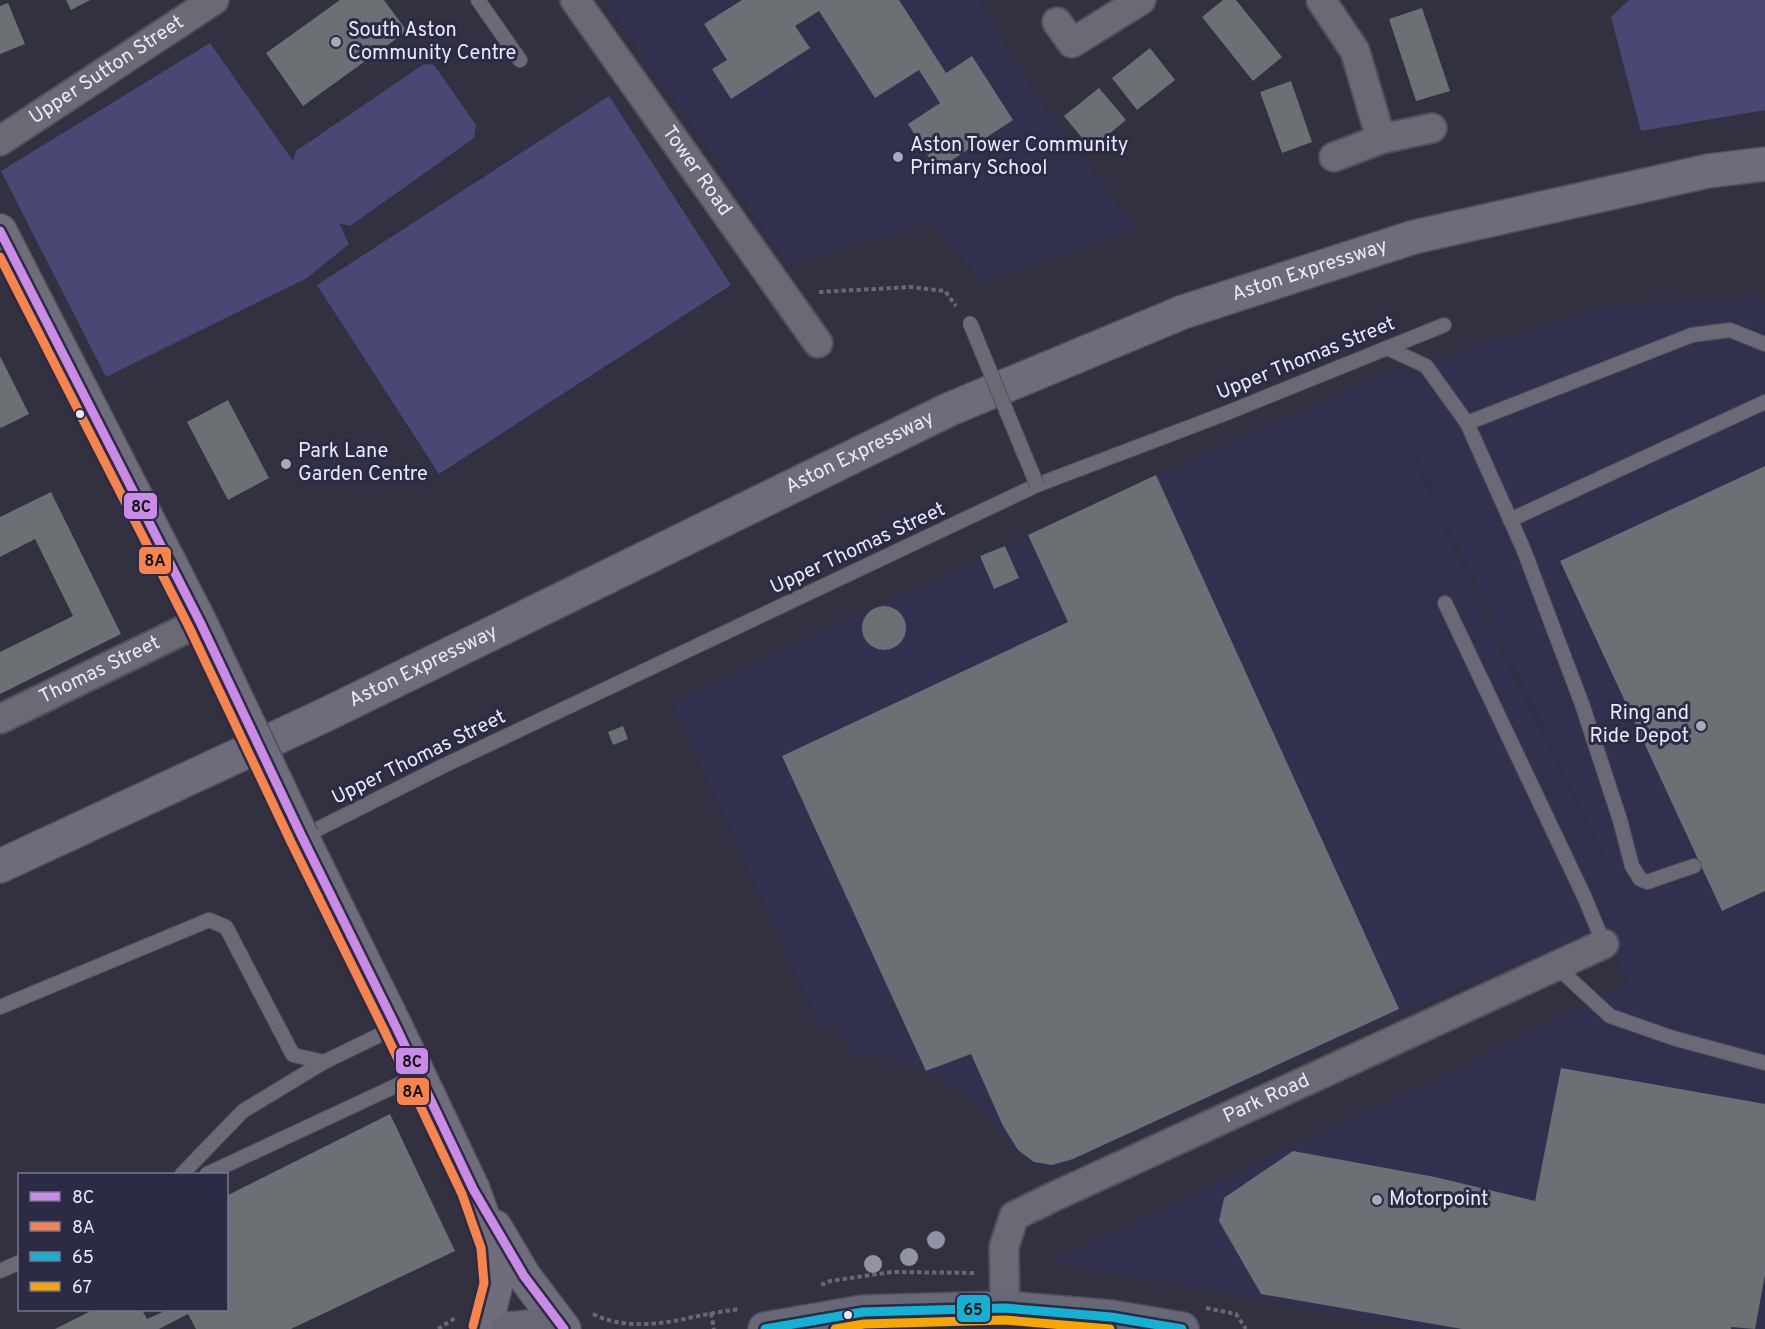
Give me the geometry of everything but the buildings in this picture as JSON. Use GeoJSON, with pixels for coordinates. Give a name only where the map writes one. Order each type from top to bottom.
{"type":"FeatureCollection","features":[{"type":"Feature","properties":{"kind":"highway","name":"Aston Expressway"},"geometry":{"type":"LineString","coordinates":[[0,866],[335,709],[950,409],[1183,312],[1413,237],[1708,171],[1765,164]]}},
{"type":"Feature","properties":{"kind":"main road"},"geometry":{"type":"LineString","coordinates":[[0,231],[200,622],[473,1189],[524,1276],[564,1329]]}},
{"type":"Feature","properties":{"kind":"main road"},"geometry":{"type":"LineString","coordinates":[[473,1189],[493,1245],[496,1284],[485,1329]]}},
{"type":"Feature","properties":{"kind":"main road"},"geometry":{"type":"LineString","coordinates":[[765,1329],[863,1312],[1005,1308],[1111,1317],[1182,1329]]}},
{"type":"Feature","properties":{"kind":"main road"},"geometry":{"type":"LineString","coordinates":[[508,1329],[539,1326],[550,1329]]}},
{"type":"Feature","properties":{"kind":"street","name":"Upper Sutton Street"},"geometry":{"type":"LineString","coordinates":[[0,141],[214,0]]}},
{"type":"Feature","properties":{"kind":"street","name":"Tower Road"},"geometry":{"type":"LineString","coordinates":[[575,0],[818,343]]}},
{"type":"Feature","properties":{"kind":"street"},"geometry":{"type":"LineString","coordinates":[[1057,22],[1072,43],[1141,0]]}},
{"type":"Feature","properties":{"kind":"street"},"geometry":{"type":"LineString","coordinates":[[1321,0],[1355,51],[1381,139]]}},
{"type":"Feature","properties":{"kind":"street"},"geometry":{"type":"LineString","coordinates":[[1334,157],[1381,139],[1432,128]]}},
{"type":"Feature","properties":{"kind":"street","name":"Thomas Street"},"geometry":{"type":"LineString","coordinates":[[0,719],[200,622]]}},
{"type":"Feature","properties":{"kind":"street","name":"Park Road"},"geometry":{"type":"LineString","coordinates":[[1005,1308],[1004,1247],[1014,1216],[1605,944]]}},
{"type":"Feature","properties":{"kind":"lane"},"geometry":{"type":"LineString","coordinates":[[478,0],[520,60]]}},
{"type":"Feature","properties":{"kind":"lane"},"geometry":{"type":"LineString","coordinates":[[970,323],[1037,485]]}},
{"type":"Feature","properties":{"kind":"lane","name":"Upper Thomas Street"},"geometry":{"type":"LineString","coordinates":[[302,837],[443,766],[1037,485],[1224,414],[1444,325]]}},
{"type":"Feature","properties":{"kind":"lane"},"geometry":{"type":"LineString","coordinates":[[1467,423],[1692,335],[1730,330],[1765,344]]}},
{"type":"Feature","properties":{"kind":"lane"},"geometry":{"type":"LineString","coordinates":[[1387,348],[1426,366],[1467,423],[1527,559],[1582,704],[1620,820],[1632,866],[1640,879],[1647,882],[1694,866]]}},
{"type":"Feature","properties":{"kind":"lane"},"geometry":{"type":"LineString","coordinates":[[1510,520],[1765,402]]}},
{"type":"Feature","properties":{"kind":"lane"},"geometry":{"type":"LineString","coordinates":[[1445,603],[1605,944]]}},
{"type":"Feature","properties":{"kind":"lane"},"geometry":{"type":"LineString","coordinates":[[0,1007],[209,920],[226,927],[293,1056],[324,1062]]}},
{"type":"Feature","properties":{"kind":"lane"},"geometry":{"type":"LineString","coordinates":[[1556,966],[1611,1016],[1673,1038],[1765,1063]]}},
{"type":"Feature","properties":{"kind":"lane"},"geometry":{"type":"LineString","coordinates":[[183,1173],[243,1111],[324,1062],[396,1027]]}},
{"type":"Feature","properties":{"kind":"lane"},"geometry":{"type":"LineString","coordinates":[[209,1173],[419,1075]]}},
{"type":"Feature","properties":{"kind":"lane"},"geometry":{"type":"LineString","coordinates":[[0,1271],[18,1263]]}},
{"type":"Feature","properties":{"kind":"path"},"geometry":{"type":"LineString","coordinates":[[782,293],[911,287],[945,291],[970,323]]}},
{"type":"Feature","properties":{"kind":"path"},"geometry":{"type":"LineString","coordinates":[[711,1313],[714,1329]]}},
{"type":"Feature","properties":{"kind":"path"},"geometry":{"type":"LineString","coordinates":[[1236,1314],[1246,1329]]}},
{"type":"Feature","properties":{"kind":"shaded area","name":"Aston Tower Community Primary School"},"geometry":{"type":"Polygon","coordinates":[[[604,0],[980,0],[1033,91],[1136,228],[982,284],[932,222],[788,265],[604,0]]]}},
{"type":"Feature","properties":{"kind":"shaded area"},"geometry":{"type":"Polygon","coordinates":[[[1629,0],[1765,0],[1765,110],[1641,131],[1611,17],[1629,0]]]}},
{"type":"Feature","properties":{"kind":"shaded area"},"geometry":{"type":"Polygon","coordinates":[[[210,43],[293,161],[296,151],[424,64],[434,65],[476,125],[474,138],[350,226],[339,223],[349,244],[307,278],[106,377],[1,171],[210,43]]]}},
{"type":"Feature","properties":{"kind":"shaded area"},"geometry":{"type":"Polygon","coordinates":[[[609,96],[731,285],[439,474],[317,285],[609,96]]]}},
{"type":"Feature","properties":{"kind":"shaded area"},"geometry":{"type":"Polygon","coordinates":[[[1753,298],[1765,303],[1765,1329],[1415,1329],[1051,1261],[1442,1076],[1627,982],[1602,928],[1409,1009],[1051,1170],[1021,1159],[988,1112],[945,1081],[892,1057],[852,1054],[838,1023],[822,1032],[671,702],[1171,469],[1378,376],[1616,304],[1753,298]],[[1395,413],[1467,578],[1617,886],[1395,413]]]}},
{"type":"Feature","properties":{"kind":"transit line","name":"8C"},"geometry":{"type":"LineString","coordinates":[[0,231],[200,622],[473,1189],[524,1276],[564,1329]]}},
{"type":"Feature","properties":{"kind":"transit line","name":"8A"},"geometry":{"type":"LineString","coordinates":[[0,257],[189,627],[462,1194],[481,1248],[484,1283],[473,1326]]}},
{"type":"Feature","properties":{"kind":"transit line","name":"65"},"geometry":{"type":"LineString","coordinates":[[765,1329],[863,1312],[1005,1308],[1111,1317],[1182,1329]]}},
{"type":"Feature","properties":{"kind":"transit line","name":"67"},"geometry":{"type":"LineString","coordinates":[[835,1329],[864,1324],[1005,1320],[1110,1329]]}},
{"type":"Feature","properties":{"kind":"place","name":"South Aston Community Centre"},"geometry":{"type":"Point","coordinates":[336,42]}},
{"type":"Feature","properties":{"kind":"place","name":"Aston Tower Community Primary School"},"geometry":{"type":"Point","coordinates":[898,157]}},
{"type":"Feature","properties":{"kind":"place","name":"Park Lane Garden Centre"},"geometry":{"type":"Point","coordinates":[286,464]}},
{"type":"Feature","properties":{"kind":"place","name":"Ring and Ride Depot"},"geometry":{"type":"Point","coordinates":[1701,726]}},
{"type":"Feature","properties":{"kind":"place","name":"Motorpoint"},"geometry":{"type":"Point","coordinates":[1377,1200]}}]}
